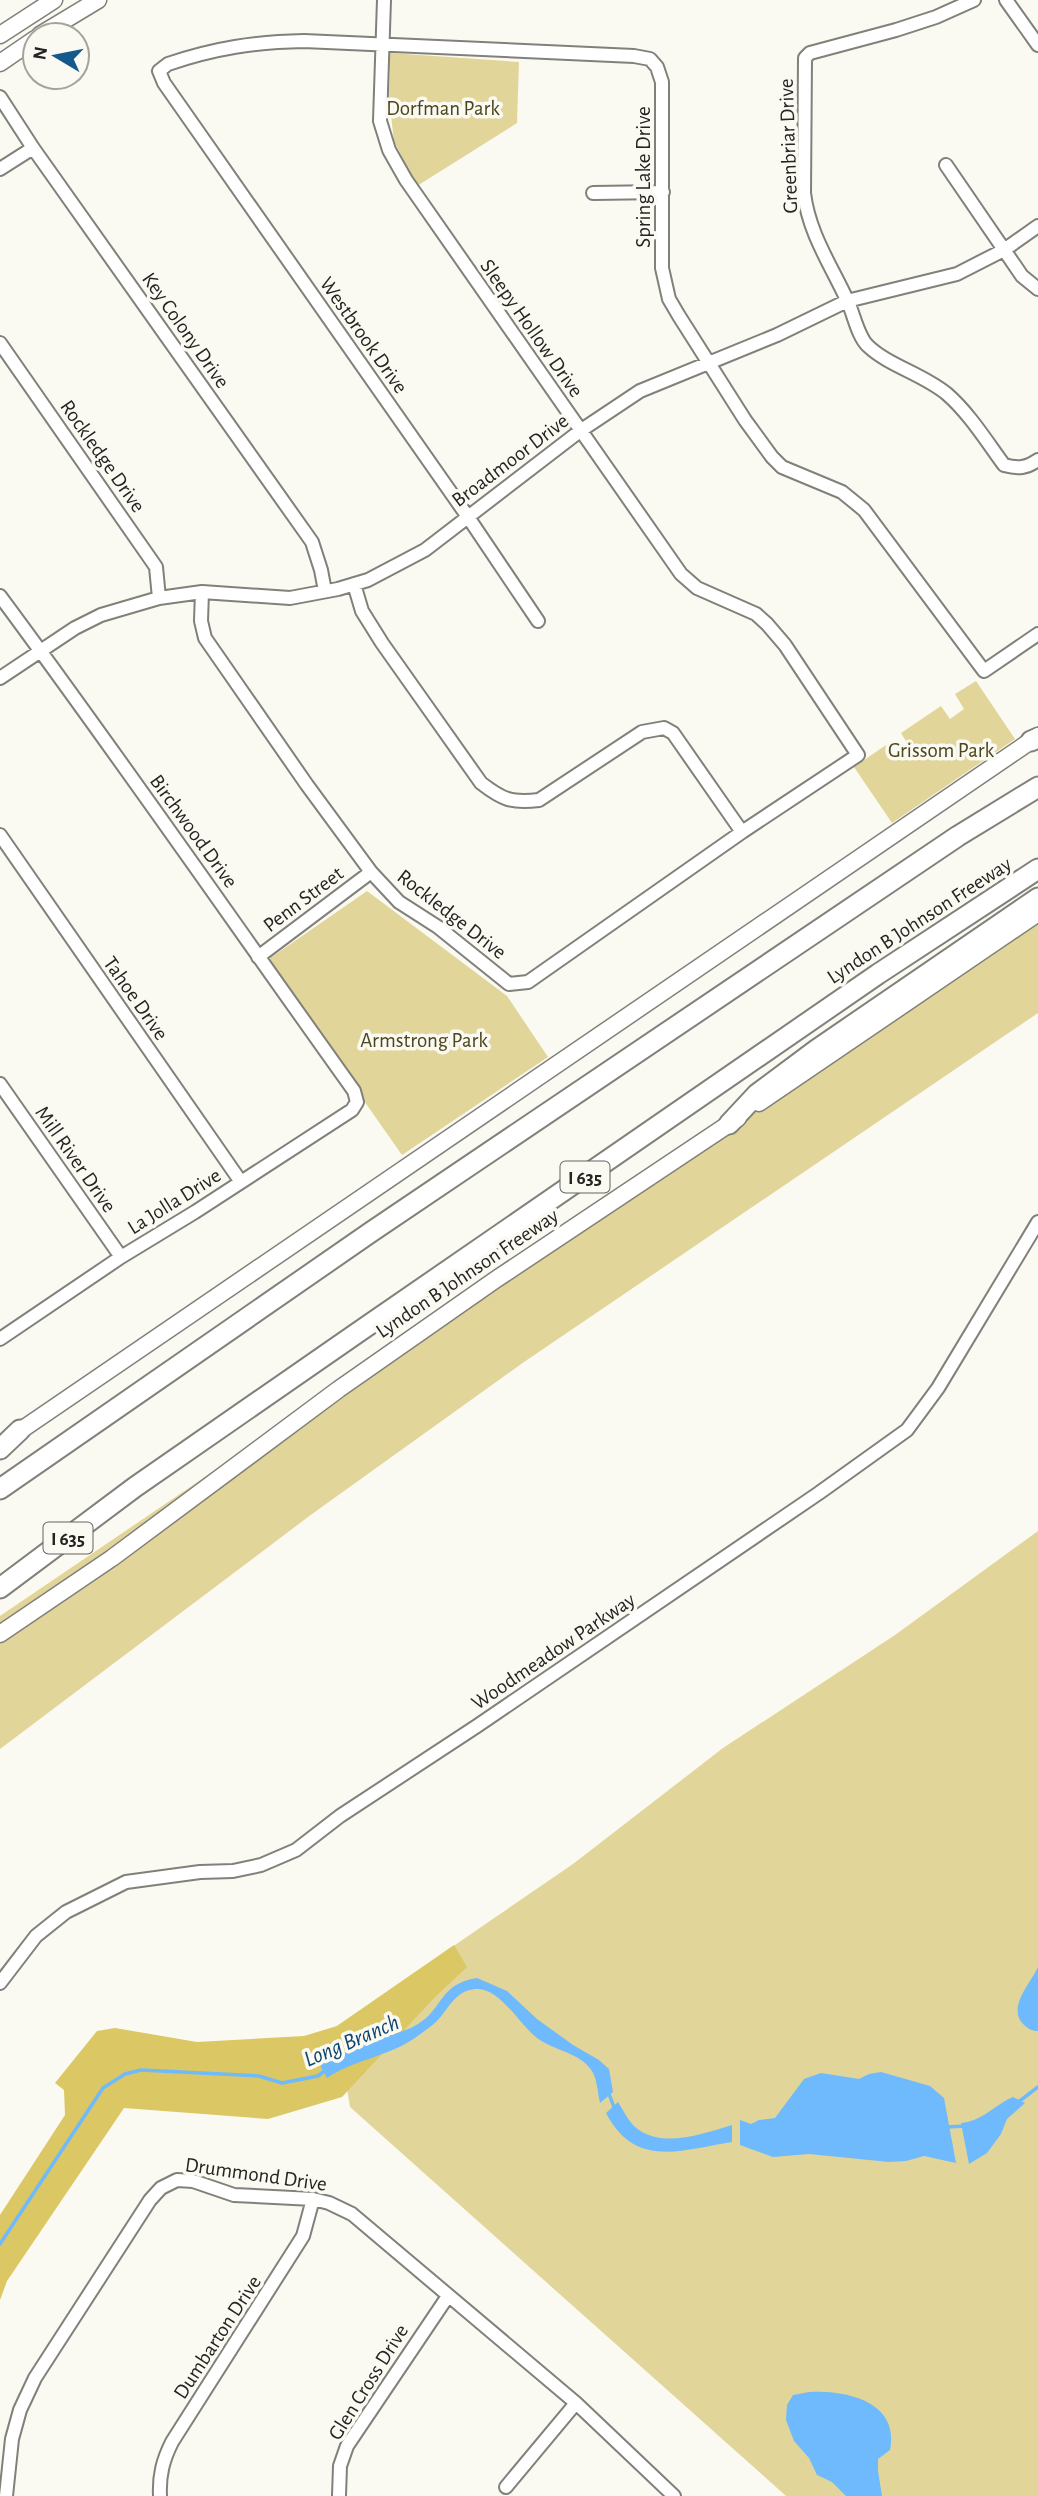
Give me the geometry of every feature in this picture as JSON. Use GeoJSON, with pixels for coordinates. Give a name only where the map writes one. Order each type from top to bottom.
{"type":"FeatureCollection","features":[{"type":"Feature","properties":{"kind":"highway"},"geometry":{"type":"LineString","coordinates":[[0,1489],[474,1163],[958,836],[1038,787]]}},
{"type":"Feature","properties":{"kind":"highway","name":"Lyndon B Johnson Freeway"},"geometry":{"type":"LineString","coordinates":[[0,1588],[135,1487],[360,1331],[878,974],[1038,869]]}},
{"type":"Feature","properties":{"kind":"highway"},"geometry":{"type":"LineString","coordinates":[[729,1124],[757,1094],[798,1063],[1038,898]]}},
{"type":"Feature","properties":{"kind":"highway"},"geometry":{"type":"LineString","coordinates":[[0,1449],[20,1430]]}},
{"type":"Feature","properties":{"kind":"main road"},"geometry":{"type":"LineString","coordinates":[[0,35],[54,0]]}},
{"type":"Feature","properties":{"kind":"main road"},"geometry":{"type":"LineString","coordinates":[[63,21],[98,0]]}},
{"type":"Feature","properties":{"kind":"main road"},"geometry":{"type":"LineString","coordinates":[[0,63],[21,49]]}},
{"type":"Feature","properties":{"kind":"main road"},"geometry":{"type":"LineString","coordinates":[[0,1444],[1036,738]]}},
{"type":"Feature","properties":{"kind":"main road","name":"Lyndon B Johnson Freeway"},"geometry":{"type":"LineString","coordinates":[[0,1634],[112,1558],[361,1373],[1038,913]]}},
{"type":"Feature","properties":{"kind":"street","name":"Sleepy Hollow Drive"},"geometry":{"type":"LineString","coordinates":[[384,0],[380,121],[389,150],[406,180],[681,574],[697,588],[756,614],[785,645],[858,755]]}},
{"type":"Feature","properties":{"kind":"street","name":"Greenbriar Drive"},"geometry":{"type":"LineString","coordinates":[[974,0],[936,17],[810,53],[805,58],[804,193],[807,214],[817,242],[848,301],[866,344],[880,356],[913,371],[947,394],[1004,465],[1016,469],[1027,468],[1038,460]]}},
{"type":"Feature","properties":{"kind":"street"},"geometry":{"type":"LineString","coordinates":[[1006,0],[1038,45]]}},
{"type":"Feature","properties":{"kind":"street","name":"Spring Lake Drive"},"geometry":{"type":"LineString","coordinates":[[159,71],[168,64],[191,56],[239,44],[304,41],[634,56],[650,59],[657,67],[662,82],[662,268],[666,288],[679,317],[745,420],[782,467],[842,492],[864,510],[984,671],[1038,634]]}},
{"type":"Feature","properties":{"kind":"street","name":"Westbrook Drive"},"geometry":{"type":"LineString","coordinates":[[159,71],[164,83],[538,621]]}},
{"type":"Feature","properties":{"kind":"street","name":"Key Colony Drive"},"geometry":{"type":"LineString","coordinates":[[0,97],[33,148],[312,542],[325,592]]}},
{"type":"Feature","properties":{"kind":"street"},"geometry":{"type":"LineString","coordinates":[[0,169],[33,148]]}},
{"type":"Feature","properties":{"kind":"street"},"geometry":{"type":"LineString","coordinates":[[946,165],[1022,276],[1038,289]]}},
{"type":"Feature","properties":{"kind":"street"},"geometry":{"type":"LineString","coordinates":[[593,193],[663,192]]}},
{"type":"Feature","properties":{"kind":"street","name":"Broadmoor Drive"},"geometry":{"type":"LineString","coordinates":[[0,678],[75,628],[101,615],[159,597],[202,592],[290,598],[368,580],[408,560],[580,430],[640,391],[777,335],[848,301],[957,274],[1004,250],[1038,226]]}},
{"type":"Feature","properties":{"kind":"street","name":"Rockledge Drive"},"geometry":{"type":"LineString","coordinates":[[0,342],[156,567],[159,597]]}},
{"type":"Feature","properties":{"kind":"street"},"geometry":{"type":"LineString","coordinates":[[354,584],[362,611],[382,643],[481,783],[501,799],[519,803],[539,800],[642,732],[664,728],[673,733],[742,832]]}},
{"type":"Feature","properties":{"kind":"street","name":"Rockledge Drive"},"geometry":{"type":"LineString","coordinates":[[202,592],[201,621],[205,638],[371,872],[399,902],[438,927],[509,984],[528,982],[742,832],[858,755]]}},
{"type":"Feature","properties":{"kind":"street","name":"Birchwood Drive"},"geometry":{"type":"LineString","coordinates":[[0,596],[211,886],[354,1091]]}},
{"type":"Feature","properties":{"kind":"street","name":"Tahoe Drive"},"geometry":{"type":"LineString","coordinates":[[0,835],[241,1182]]}},
{"type":"Feature","properties":{"kind":"street","name":"Penn Street"},"geometry":{"type":"LineString","coordinates":[[258,957],[371,872]]}},
{"type":"Feature","properties":{"kind":"street","name":"Mill River Drive"},"geometry":{"type":"LineString","coordinates":[[0,1084],[121,1257]]}},
{"type":"Feature","properties":{"kind":"street","name":"La Jolla Drive"},"geometry":{"type":"LineString","coordinates":[[1,1336],[352,1110],[357,1102],[354,1091]]}},
{"type":"Feature","properties":{"kind":"street","name":"Woodmeadow Parkway"},"geometry":{"type":"LineString","coordinates":[[0,1983],[36,1936],[66,1912],[126,1882],[200,1872],[233,1871],[261,1865],[296,1850],[340,1816],[477,1726],[907,1430],[938,1388],[1038,1222]]}},
{"type":"Feature","properties":{"kind":"street","name":"Drummond Drive"},"geometry":{"type":"LineString","coordinates":[[6,2496],[12,2439],[20,2410],[35,2378],[150,2200],[161,2188],[177,2180],[193,2181],[234,2195],[313,2199],[352,2214],[576,2403],[674,2496]]}},
{"type":"Feature","properties":{"kind":"street","name":"Dumbarton Drive"},"geometry":{"type":"LineString","coordinates":[[160,2496],[159,2479],[172,2442],[303,2236],[313,2199]]}},
{"type":"Feature","properties":{"kind":"street","name":"Glen Cross Drive"},"geometry":{"type":"LineString","coordinates":[[339,2496],[340,2466],[347,2446],[448,2296]]}},
{"type":"Feature","properties":{"kind":"street"},"geometry":{"type":"LineString","coordinates":[[506,2487],[576,2403]]}},
{"type":"Feature","properties":{"kind":"green space","name":"Dorfman Park"},"geometry":{"type":"Polygon","coordinates":[[[390,53],[519,62],[517,123],[417,186],[394,141],[389,98],[390,53]]]}},
{"type":"Feature","properties":{"kind":"green space","name":"Grissom Park"},"geometry":{"type":"Polygon","coordinates":[[[976,681],[1015,739],[892,823],[854,767],[886,745],[894,756],[909,746],[901,733],[941,706],[950,719],[964,709],[955,694],[976,681]]]}},
{"type":"Feature","properties":{"kind":"green space","name":"Armstrong Park"},"geometry":{"type":"Polygon","coordinates":[[[367,891],[507,996],[548,1057],[402,1155],[266,961],[367,891]]]}},
{"type":"Feature","properties":{"kind":"green space"},"geometry":{"type":"Polygon","coordinates":[[[1038,912],[1038,1013],[524,1362],[312,1514],[0,1749],[0,1616],[1038,912]]]}},
{"type":"Feature","properties":{"kind":"green space"},"geometry":{"type":"Polygon","coordinates":[[[1038,1531],[1038,2496],[786,2496],[350,2107],[337,2026],[573,1864],[723,1748],[895,1635],[1038,1531]]]}},
{"type":"Feature","properties":{"kind":"shaded area"},"geometry":{"type":"Polygon","coordinates":[[[454,1945],[467,1967],[434,1998],[342,2097],[268,2119],[124,2108],[7,2281],[0,2300],[0,2215],[65,2115],[64,2090],[55,2083],[97,2031],[115,2028],[197,2042],[304,2036],[337,2026],[454,1945]]]}},
{"type":"Feature","properties":{"kind":"water"},"geometry":{"type":"Polygon","coordinates":[[[1038,1967],[1038,2031],[1023,2024],[1018,2010],[1022,1995],[1038,1967]]]}},
{"type":"Feature","properties":{"kind":"water"},"geometry":{"type":"Polygon","coordinates":[[[477,1978],[507,1991],[537,2019],[599,2060],[609,2069],[613,2092],[600,2103],[595,2078],[587,2065],[537,2038],[501,2000],[485,1990],[476,1989],[458,1996],[436,2022],[408,2042],[327,2078],[320,2065],[350,2050],[414,2026],[426,2018],[448,1991],[465,1981],[477,1978]]]}},
{"type":"Feature","properties":{"kind":"water"},"geometry":{"type":"Polygon","coordinates":[[[881,2072],[930,2086],[944,2098],[956,2163],[924,2156],[889,2162],[809,2154],[773,2157],[740,2145],[740,2120],[751,2124],[775,2118],[804,2079],[821,2073],[859,2079],[881,2072]]]}},
{"type":"Feature","properties":{"kind":"water"},"geometry":{"type":"Polygon","coordinates":[[[1013,2097],[1025,2103],[1007,2119],[1001,2134],[987,2153],[969,2164],[961,2123],[982,2116],[1013,2097]]]}},
{"type":"Feature","properties":{"kind":"water"},"geometry":{"type":"Polygon","coordinates":[[[618,2102],[632,2124],[644,2133],[669,2139],[682,2138],[732,2125],[732,2142],[677,2151],[645,2149],[618,2131],[606,2113],[618,2102]]]}},
{"type":"Feature","properties":{"kind":"water"},"geometry":{"type":"Polygon","coordinates":[[[809,2392],[838,2393],[867,2402],[887,2420],[891,2433],[890,2450],[878,2459],[882,2496],[846,2496],[832,2482],[817,2475],[809,2458],[794,2441],[786,2420],[787,2405],[793,2395],[809,2392]]]}},
{"type":"Feature","properties":{"kind":"waterway","name":"Long Branch"},"geometry":{"type":"LineString","coordinates":[[0,2244],[103,2088],[125,2074],[141,2070],[259,2076],[282,2083],[318,2076],[327,2069]]}},
{"type":"Feature","properties":{"kind":"waterway","name":"Long Branch"},"geometry":{"type":"LineString","coordinates":[[1017,2103],[1038,2087]]}},
{"type":"Feature","properties":{"kind":"waterway","name":"Long Branch"},"geometry":{"type":"LineString","coordinates":[[608,2091],[615,2110]]}},
{"type":"Feature","properties":{"kind":"waterway","name":"Long Branch"},"geometry":{"type":"LineString","coordinates":[[946,2127],[966,2126]]}}]}
